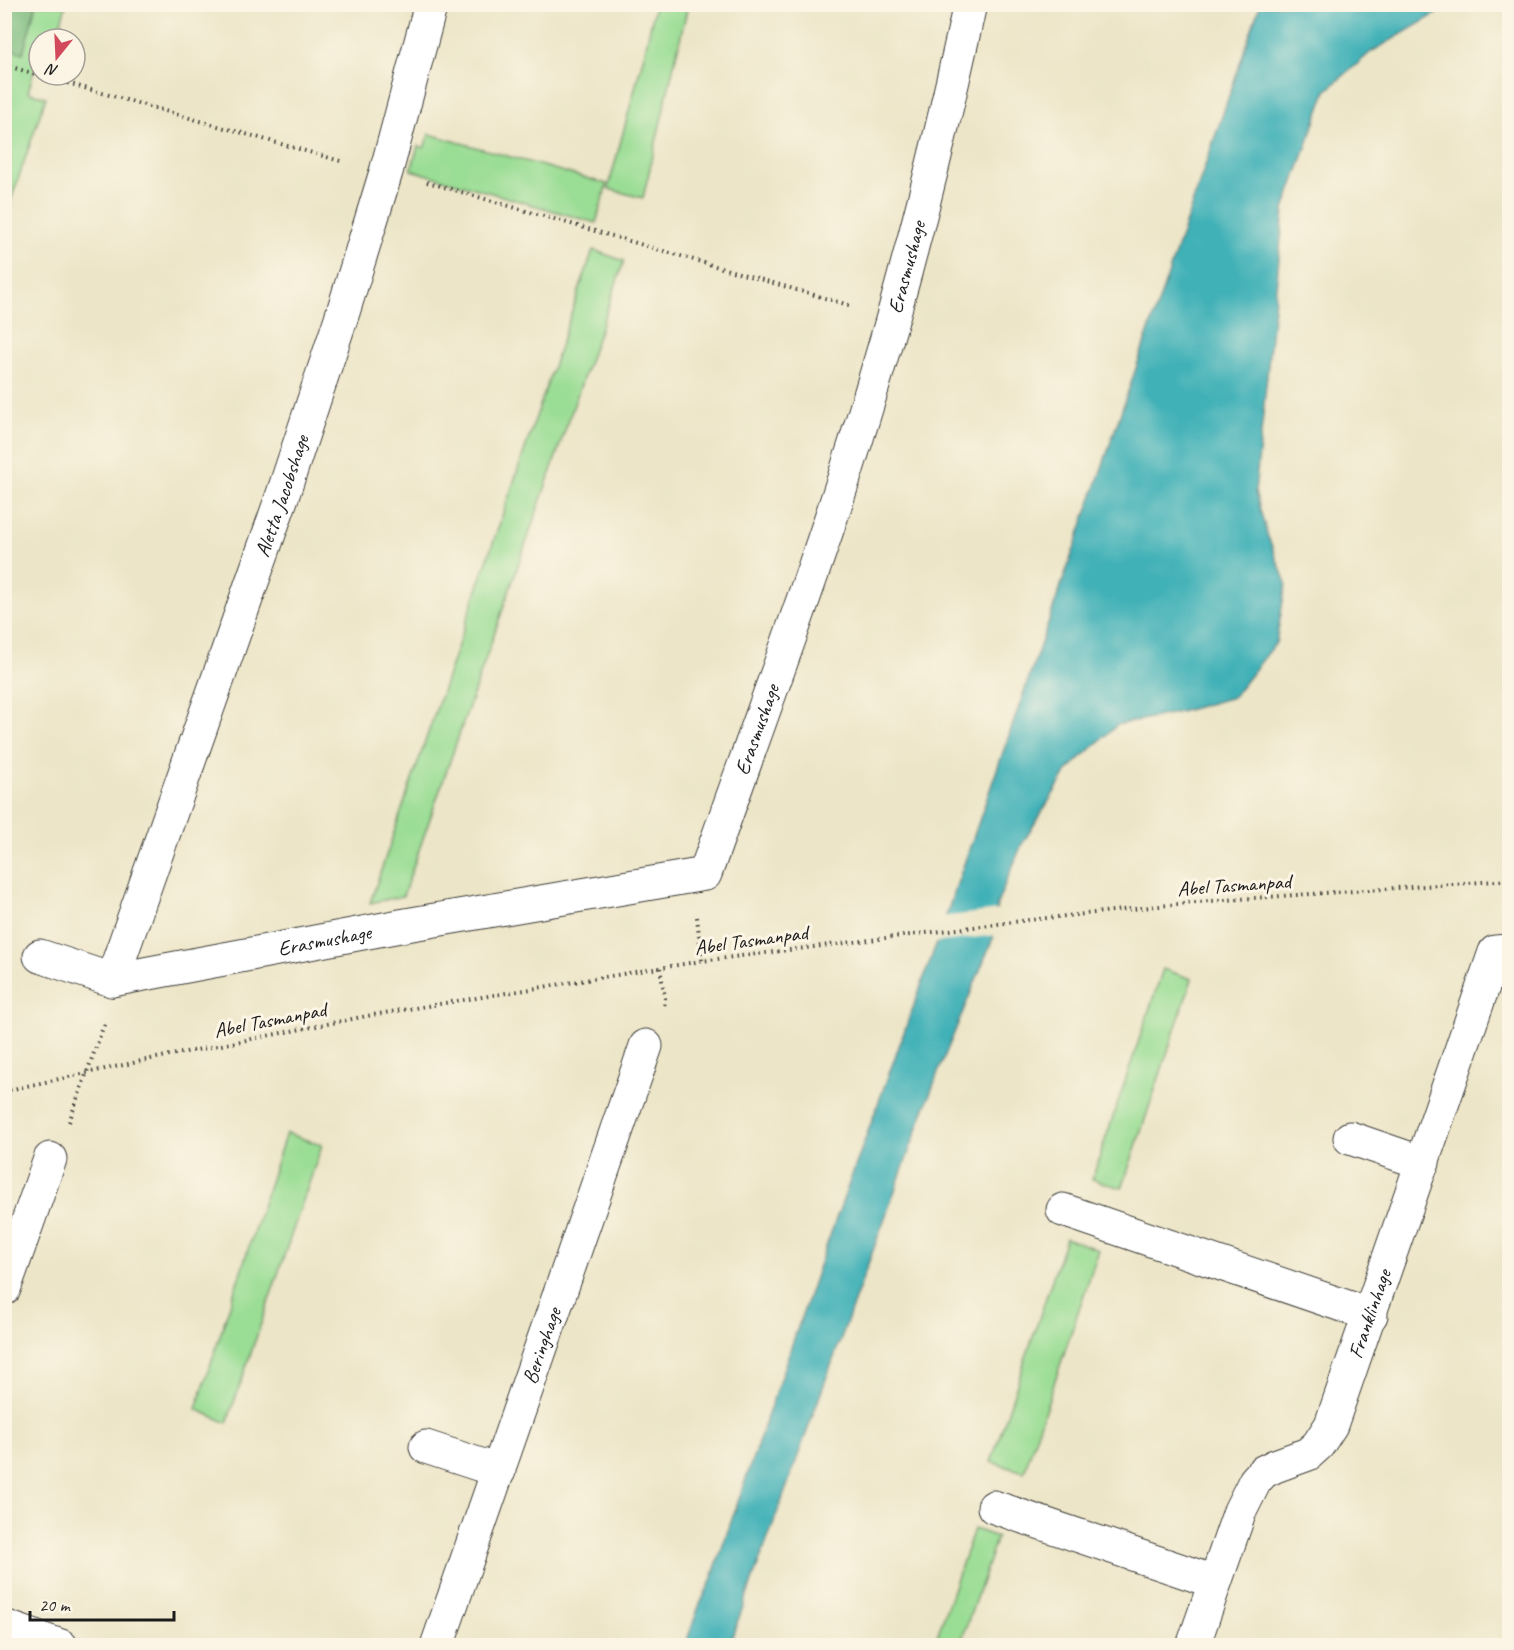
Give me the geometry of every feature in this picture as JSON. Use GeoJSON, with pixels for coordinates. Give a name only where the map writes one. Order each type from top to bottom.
{"type":"FeatureCollection","features":[{"type":"Feature","properties":{"kind":"street","name":"Aletta Jacobshage"},"geometry":{"type":"LineString","coordinates":[[112,980],[286,483],[344,309],[386,172],[430,4]]}},
{"type":"Feature","properties":{"kind":"street","name":"Erasmushage"},"geometry":{"type":"LineString","coordinates":[[112,980],[400,926],[705,874],[821,546],[877,374],[933,168],[970,4]]}},
{"type":"Feature","properties":{"kind":"street","name":"Franklinhage"},"geometry":{"type":"LineString","coordinates":[[1193,1646],[1239,1511],[1255,1481],[1263,1472],[1308,1454],[1328,1432],[1371,1315],[1495,952],[1506,951]]}},
{"type":"Feature","properties":{"kind":"street"},"geometry":{"type":"LineString","coordinates":[[40,956],[112,980]]}},
{"type":"Feature","properties":{"kind":"street","name":"Beringhage"},"geometry":{"type":"LineString","coordinates":[[437,1646],[646,1046]]}},
{"type":"Feature","properties":{"kind":"street"},"geometry":{"type":"LineString","coordinates":[[1350,1138],[1423,1163]]}},
{"type":"Feature","properties":{"kind":"street"},"geometry":{"type":"LineString","coordinates":[[4,1289],[50,1159]]}},
{"type":"Feature","properties":{"kind":"street"},"geometry":{"type":"LineString","coordinates":[[1063,1210],[1371,1315]]}},
{"type":"Feature","properties":{"kind":"street"},"geometry":{"type":"LineString","coordinates":[[426,1447],[499,1471]]}},
{"type":"Feature","properties":{"kind":"street"},"geometry":{"type":"LineString","coordinates":[[994,1507],[1215,1582]]}},
{"type":"Feature","properties":{"kind":"street"},"geometry":{"type":"LineString","coordinates":[[4,1626],[61,1646]]}},
{"type":"Feature","properties":{"kind":"path"},"geometry":{"type":"LineString","coordinates":[[4,65],[348,163]]}},
{"type":"Feature","properties":{"kind":"path"},"geometry":{"type":"LineString","coordinates":[[426,182],[855,307]]}},
{"type":"Feature","properties":{"kind":"path","name":"Abel Tasmanpad"},"geometry":{"type":"LineString","coordinates":[[4,1091],[86,1072],[372,1015],[702,961],[900,935],[1197,902],[1509,880]]}},
{"type":"Feature","properties":{"kind":"path"},"geometry":{"type":"LineString","coordinates":[[695,906],[702,961]]}},
{"type":"Feature","properties":{"kind":"path"},"geometry":{"type":"LineString","coordinates":[[660,968],[665,998],[664,1009]]}},
{"type":"Feature","properties":{"kind":"path"},"geometry":{"type":"LineString","coordinates":[[67,1126],[107,1014]]}},
{"type":"Feature","properties":{"kind":"green space"},"geometry":{"type":"Polygon","coordinates":[[[4,5],[36,5],[30,27],[27,27],[23,53],[5,48],[4,5]]]}},
{"type":"Feature","properties":{"kind":"green space"},"geometry":{"type":"Polygon","coordinates":[[[5,5],[66,5],[60,27],[27,27],[28,92],[46,97],[5,218],[5,5]]]}},
{"type":"Feature","properties":{"kind":"green space"},"geometry":{"type":"Polygon","coordinates":[[[655,5],[688,5],[643,198],[608,189],[655,5]]]}},
{"type":"Feature","properties":{"kind":"green space"},"geometry":{"type":"Polygon","coordinates":[[[429,134],[607,184],[596,223],[411,170],[418,146],[424,148],[429,134]]]}},
{"type":"Feature","properties":{"kind":"green space"},"geometry":{"type":"Polygon","coordinates":[[[593,250],[624,261],[403,896],[370,903],[593,250]]]}},
{"type":"Feature","properties":{"kind":"green space"},"geometry":{"type":"Polygon","coordinates":[[[1163,969],[1192,979],[1122,1188],[1092,1179],[1163,969]]]}},
{"type":"Feature","properties":{"kind":"green space"},"geometry":{"type":"Polygon","coordinates":[[[286,1133],[322,1145],[227,1423],[196,1409],[286,1133]]]}},
{"type":"Feature","properties":{"kind":"green space"},"geometry":{"type":"Polygon","coordinates":[[[1066,1238],[1099,1250],[1024,1472],[991,1462],[1066,1238]]]}},
{"type":"Feature","properties":{"kind":"green space"},"geometry":{"type":"Polygon","coordinates":[[[974,1529],[997,1537],[960,1645],[934,1645],[974,1529]]]}},
{"type":"Feature","properties":{"kind":"water"},"geometry":{"type":"Polygon","coordinates":[[[1260,5],[1451,5],[1371,52],[1326,91],[1284,210],[1255,492],[1267,534],[1286,583],[1276,643],[1233,697],[1180,712],[1117,725],[1068,770],[1022,844],[997,904],[993,938],[937,1075],[729,1645],[685,1646],[710,1583],[820,1263],[934,950],[1260,5]]]}},
{"type":"Feature","properties":{"kind":"pier"},"geometry":{"type":"Polygon","coordinates":[[[999,910],[996,935],[933,943],[942,917],[999,910]]]}}]}
